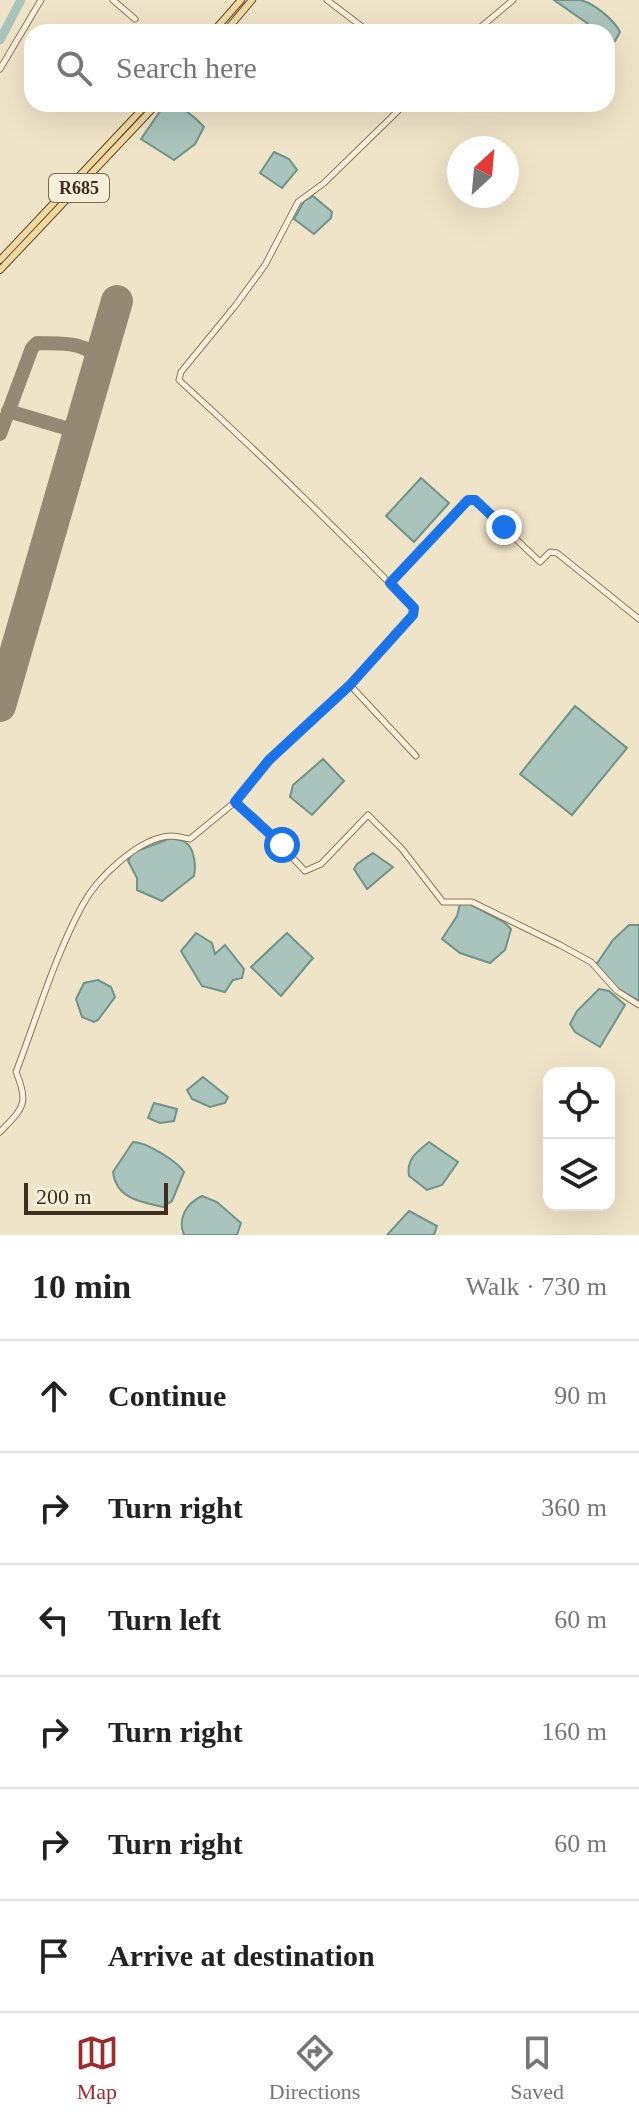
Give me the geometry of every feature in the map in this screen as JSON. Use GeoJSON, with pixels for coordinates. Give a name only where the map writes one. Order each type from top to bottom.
{"type":"FeatureCollection","features":[{"type":"Feature","properties":{"kind":"main road"},"geometry":{"type":"LineString","coordinates":[[220,24],[241,0]]}},
{"type":"Feature","properties":{"kind":"main road"},"geometry":{"type":"LineString","coordinates":[[232,24],[252,0]]}},
{"type":"Feature","properties":{"kind":"main road","name":"R685"},"geometry":{"type":"LineString","coordinates":[[0,270],[140,112]]}},
{"type":"Feature","properties":{"kind":"main road","name":"R685"},"geometry":{"type":"LineString","coordinates":[[0,260],[13,252],[149,112]]}},
{"type":"Feature","properties":{"kind":"street"},"geometry":{"type":"LineString","coordinates":[[27,24],[41,0]]}},
{"type":"Feature","properties":{"kind":"street"},"geometry":{"type":"LineString","coordinates":[[113,0],[135,19]]}},
{"type":"Feature","properties":{"kind":"street"},"geometry":{"type":"LineString","coordinates":[[327,0],[358,24]]}},
{"type":"Feature","properties":{"kind":"street"},"geometry":{"type":"LineString","coordinates":[[484,24],[513,0]]}},
{"type":"Feature","properties":{"kind":"street"},"geometry":{"type":"LineString","coordinates":[[0,69],[24,29]]}},
{"type":"Feature","properties":{"kind":"street"},"geometry":{"type":"LineString","coordinates":[[0,1132],[19,1115],[24,1101],[23,1087],[16,1072],[83,903],[113,866],[129,854],[170,836],[190,839],[235,802],[269,760],[350,685],[413,615],[414,608],[390,583],[262,455],[179,380],[181,372],[265,265],[298,202],[324,183],[397,112]]}},
{"type":"Feature","properties":{"kind":"street"},"geometry":{"type":"LineString","coordinates":[[390,583],[468,500],[475,500],[540,562],[550,552],[557,553],[639,619]]}},
{"type":"Feature","properties":{"kind":"street"},"geometry":{"type":"LineString","coordinates":[[350,685],[416,756]]}},
{"type":"Feature","properties":{"kind":"street"},"geometry":{"type":"LineString","coordinates":[[235,802],[254,817],[305,871],[321,864],[368,815],[402,849],[443,902],[472,902],[560,945],[591,962],[617,991],[639,1005]]}},
{"type":"Feature","properties":{"kind":"water"},"geometry":{"type":"Polygon","coordinates":[[[554,0],[580,0],[597,8],[614,24],[588,24],[554,0]]]}},
{"type":"Feature","properties":{"kind":"water"},"geometry":{"type":"Polygon","coordinates":[[[615,25],[620,32],[615,41],[615,25]]]}},
{"type":"Feature","properties":{"kind":"water"},"geometry":{"type":"Polygon","coordinates":[[[160,112],[187,112],[204,127],[195,144],[174,160],[141,139],[160,112]]]}},
{"type":"Feature","properties":{"kind":"water"},"geometry":{"type":"Polygon","coordinates":[[[274,152],[289,159],[297,170],[282,188],[260,173],[274,152]]]}},
{"type":"Feature","properties":{"kind":"water"},"geometry":{"type":"Polygon","coordinates":[[[313,196],[332,212],[331,218],[314,234],[294,219],[304,201],[313,196]]]}},
{"type":"Feature","properties":{"kind":"water"},"geometry":{"type":"Polygon","coordinates":[[[421,478],[449,503],[414,542],[386,516],[421,478]]]}},
{"type":"Feature","properties":{"kind":"water"},"geometry":{"type":"Polygon","coordinates":[[[575,706],[627,748],[572,815],[520,774],[575,706]]]}},
{"type":"Feature","properties":{"kind":"water"},"geometry":{"type":"Polygon","coordinates":[[[323,759],[344,781],[312,815],[290,797],[293,785],[323,759]]]}},
{"type":"Feature","properties":{"kind":"water"},"geometry":{"type":"Polygon","coordinates":[[[171,838],[182,840],[191,849],[195,872],[162,901],[137,890],[137,878],[128,861],[132,853],[171,838]]]}},
{"type":"Feature","properties":{"kind":"water"},"geometry":{"type":"Polygon","coordinates":[[[373,853],[393,867],[367,889],[354,869],[373,853]]]}},
{"type":"Feature","properties":{"kind":"water"},"geometry":{"type":"Polygon","coordinates":[[[468,903],[511,929],[505,950],[490,963],[460,953],[442,939],[457,916],[460,904],[468,903]]]}},
{"type":"Feature","properties":{"kind":"water"},"geometry":{"type":"Polygon","coordinates":[[[629,925],[639,925],[639,1001],[618,989],[596,965],[613,940],[629,925]]]}},
{"type":"Feature","properties":{"kind":"water"},"geometry":{"type":"Polygon","coordinates":[[[196,933],[212,943],[215,954],[225,945],[244,969],[242,978],[233,980],[225,992],[202,986],[181,951],[196,933]]]}},
{"type":"Feature","properties":{"kind":"water"},"geometry":{"type":"Polygon","coordinates":[[[287,933],[313,958],[281,996],[251,967],[287,933]]]}},
{"type":"Feature","properties":{"kind":"water"},"geometry":{"type":"Polygon","coordinates":[[[98,980],[111,987],[115,997],[94,1022],[82,1017],[76,999],[84,983],[98,980]]]}},
{"type":"Feature","properties":{"kind":"water"},"geometry":{"type":"Polygon","coordinates":[[[599,989],[609,991],[625,1005],[600,1047],[575,1032],[570,1024],[577,1011],[599,989]]]}},
{"type":"Feature","properties":{"kind":"water"},"geometry":{"type":"Polygon","coordinates":[[[203,1077],[228,1097],[225,1103],[210,1107],[192,1099],[187,1090],[203,1077]]]}},
{"type":"Feature","properties":{"kind":"water"},"geometry":{"type":"Polygon","coordinates":[[[154,1103],[177,1109],[174,1121],[160,1123],[148,1118],[154,1103]]]}},
{"type":"Feature","properties":{"kind":"water"},"geometry":{"type":"Polygon","coordinates":[[[133,1142],[161,1153],[184,1172],[172,1201],[163,1207],[131,1198],[115,1181],[113,1172],[133,1142]]]}},
{"type":"Feature","properties":{"kind":"water"},"geometry":{"type":"Polygon","coordinates":[[[429,1142],[458,1162],[442,1185],[427,1190],[409,1176],[409,1165],[413,1156],[429,1142]]]}},
{"type":"Feature","properties":{"kind":"water"},"geometry":{"type":"Polygon","coordinates":[[[202,1196],[217,1202],[241,1223],[237,1235],[184,1235],[182,1223],[185,1212],[202,1196]]]}},
{"type":"Feature","properties":{"kind":"water"},"geometry":{"type":"Polygon","coordinates":[[[409,1211],[437,1226],[434,1235],[387,1235],[409,1211]]]}},
{"type":"Feature","properties":{"kind":"waterway"},"geometry":{"type":"LineString","coordinates":[[0,40],[21,0]]}},
{"type":"Feature","properties":{"kind":"taxiway"},"geometry":{"type":"LineString","coordinates":[[0,434],[32,348],[37,343],[80,346],[100,361]]}},
{"type":"Feature","properties":{"kind":"taxiway"},"geometry":{"type":"LineString","coordinates":[[8,411],[79,432]]}},
{"type":"Feature","properties":{"kind":"runway"},"geometry":{"type":"LineString","coordinates":[[0,706],[117,301]]}},
{"type":"Feature","properties":{"kind":"route"},"geometry":{"type":"LineString","coordinates":[[282,845],[235,802],[269,760],[350,685],[413,615],[414,608],[390,583],[468,500],[475,500],[504,527]]}}]}
